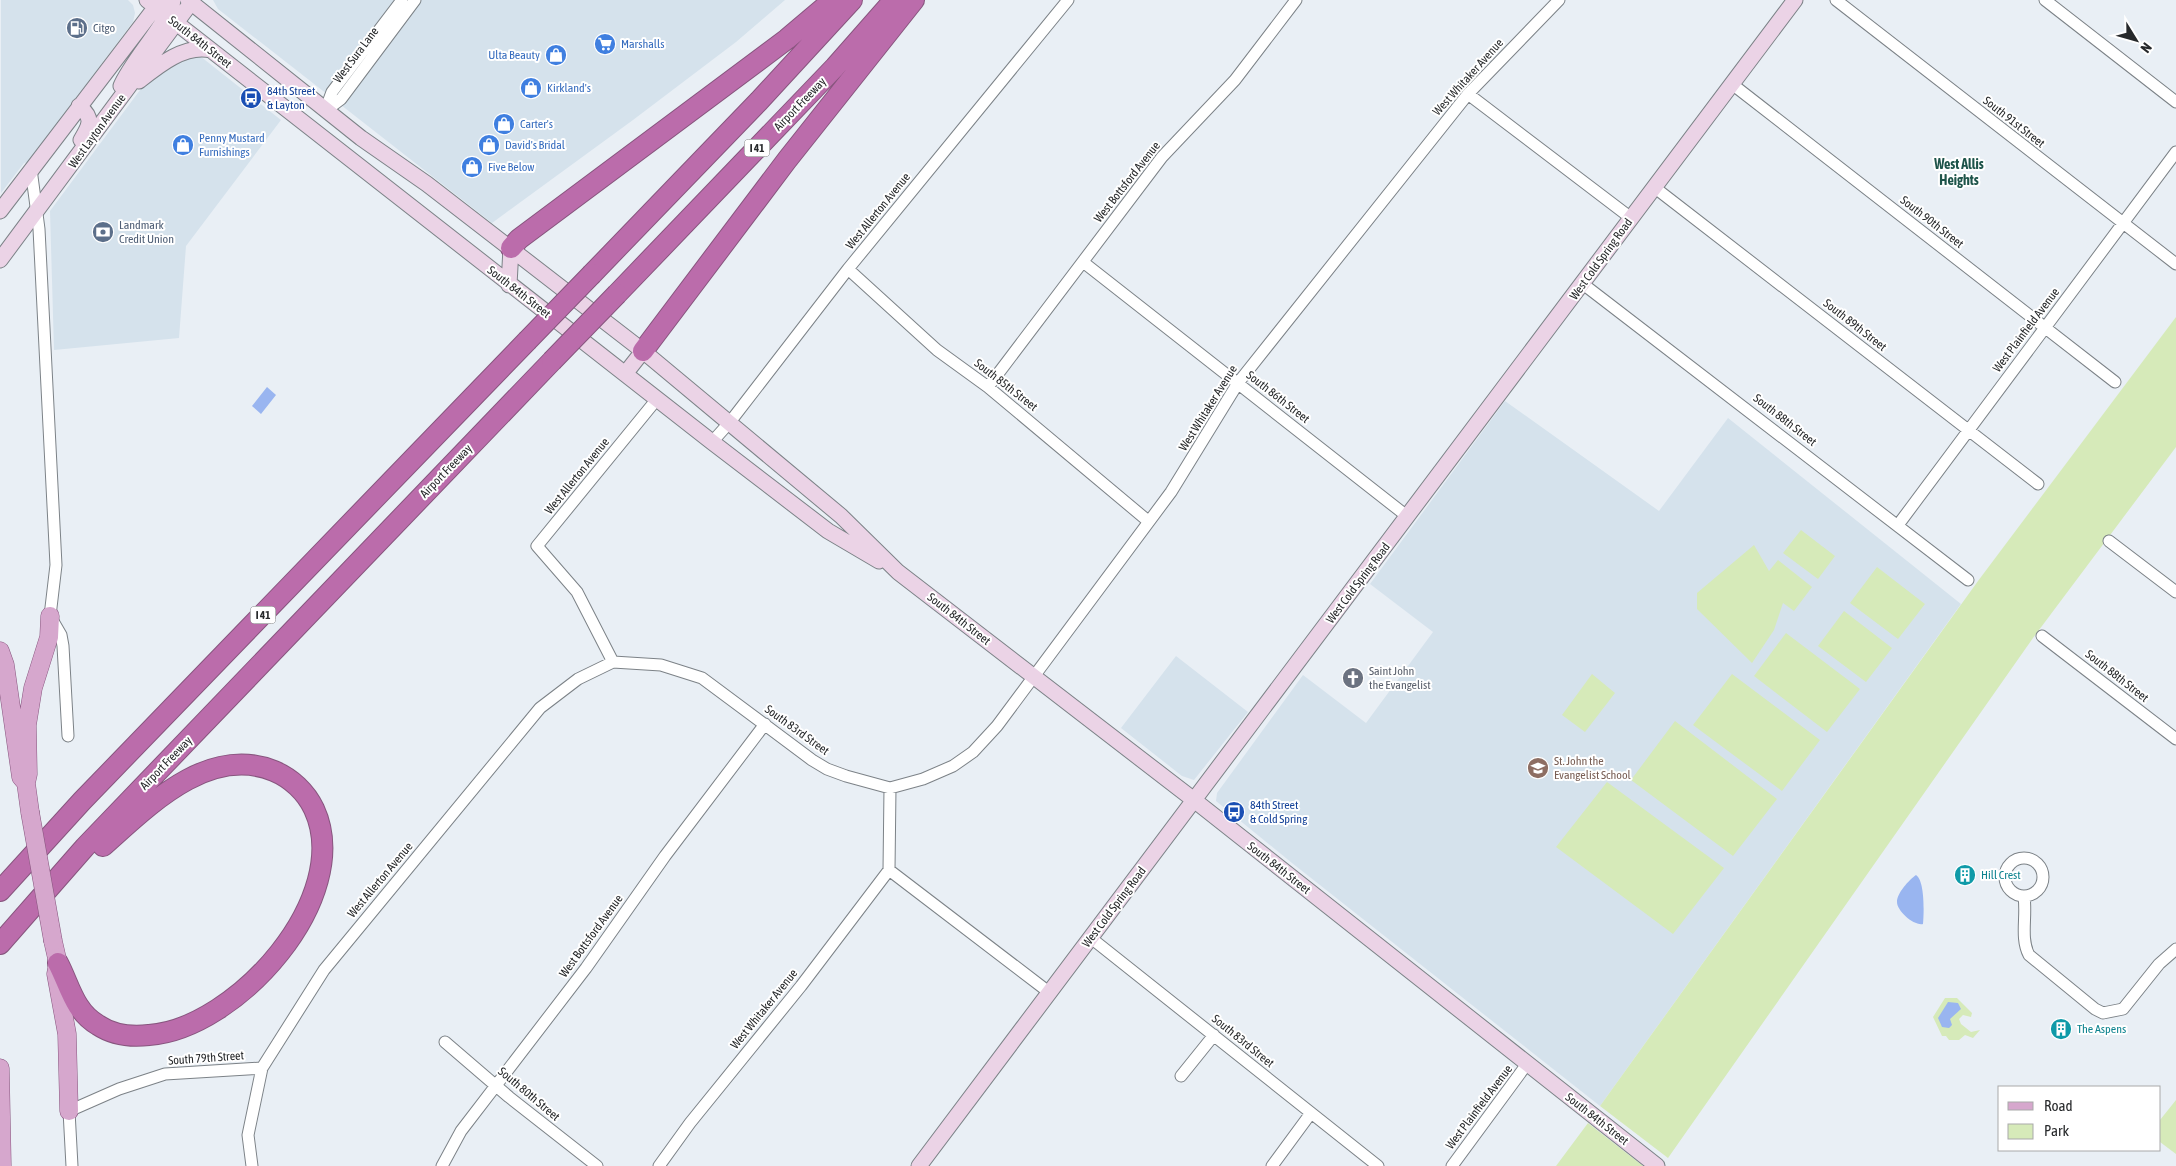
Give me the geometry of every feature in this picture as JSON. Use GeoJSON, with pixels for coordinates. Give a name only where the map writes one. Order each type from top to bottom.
{"type":"FeatureCollection","features":[{"type":"Feature","properties":{"kind":"highway"},"geometry":{"type":"LineString","coordinates":[[511,248],[519,239],[787,39],[833,0]]}},
{"type":"Feature","properties":{"kind":"highway","name":"I 41"},"geometry":{"type":"LineString","coordinates":[[0,892],[82,801],[760,101],[852,0]]}},
{"type":"Feature","properties":{"kind":"highway","name":"Airport Freeway"},"geometry":{"type":"LineString","coordinates":[[0,944],[53,881],[835,67],[894,0]]}},
{"type":"Feature","properties":{"kind":"highway"},"geometry":{"type":"LineString","coordinates":[[643,351],[787,160],[914,0]]}},
{"type":"Feature","properties":{"kind":"highway"},"geometry":{"type":"LineString","coordinates":[[53,881],[82,864],[164,794],[186,781],[218,768],[258,766],[280,774],[297,786],[311,802],[321,832],[320,865],[315,884],[309,902],[292,934],[278,954],[251,984],[227,1005],[194,1024],[166,1033],[139,1036],[105,1029],[89,1019],[77,1005],[58,963]]}},
{"type":"Feature","properties":{"kind":"main road"},"geometry":{"type":"LineString","coordinates":[[50,616],[50,637],[33,688],[27,725],[28,774],[26,783],[58,963],[56,974],[66,1034],[69,1111]]}},
{"type":"Feature","properties":{"kind":"main road"},"geometry":{"type":"LineString","coordinates":[[0,651],[5,665],[21,777],[26,783]]}},
{"type":"Feature","properties":{"kind":"main road"},"geometry":{"type":"LineString","coordinates":[[0,1068],[2,1166]]}},
{"type":"Feature","properties":{"kind":"street"},"geometry":{"type":"LineString","coordinates":[[113,109],[130,68],[161,9],[173,0]]}},
{"type":"Feature","properties":{"kind":"street","name":"West Sura Lane"},"geometry":{"type":"LineString","coordinates":[[325,111],[332,92],[402,0]]}},
{"type":"Feature","properties":{"kind":"street","name":"West Sura Lane"},"geometry":{"type":"LineString","coordinates":[[325,111],[341,99],[415,0]]}},
{"type":"Feature","properties":{"kind":"street","name":"West Allerton Avenue"},"geometry":{"type":"LineString","coordinates":[[712,442],[730,422],[848,269],[1068,0]]}},
{"type":"Feature","properties":{"kind":"street","name":"West Bottsford Avenue"},"geometry":{"type":"LineString","coordinates":[[988,387],[1162,157],[1235,80],[1296,0]]}},
{"type":"Feature","properties":{"kind":"street","name":"West Whitaker Avenue"},"geometry":{"type":"LineString","coordinates":[[890,788],[923,779],[953,766],[973,752],[996,726],[1171,492],[1238,383],[1468,94],[1559,0]]}},
{"type":"Feature","properties":{"kind":"street","name":"West Cold Spring Road"},"geometry":{"type":"LineString","coordinates":[[919,1166],[1795,0]]}},
{"type":"Feature","properties":{"kind":"street","name":"South 91st Street"},"geometry":{"type":"LineString","coordinates":[[1836,0],[2122,224],[2176,264]]}},
{"type":"Feature","properties":{"kind":"street"},"geometry":{"type":"LineString","coordinates":[[2045,0],[2176,102]]}},
{"type":"Feature","properties":{"kind":"street","name":"West Layton Avenue"},"geometry":{"type":"LineString","coordinates":[[0,211],[80,106],[161,9],[188,1]]}},
{"type":"Feature","properties":{"kind":"street","name":"South 84th Street"},"geometry":{"type":"LineString","coordinates":[[188,1],[325,111],[427,184],[643,351],[841,516],[898,572],[1194,800],[1657,1166]]}},
{"type":"Feature","properties":{"kind":"street","name":"West Layton Avenue"},"geometry":{"type":"LineString","coordinates":[[0,260],[123,95],[161,9]]}},
{"type":"Feature","properties":{"kind":"street","name":"South 84th Street"},"geometry":{"type":"LineString","coordinates":[[161,9],[509,284],[828,531],[898,572]]}},
{"type":"Feature","properties":{"kind":"street"},"geometry":{"type":"LineString","coordinates":[[123,95],[148,74],[182,53],[199,48],[211,50]]}},
{"type":"Feature","properties":{"kind":"street","name":"South 90th Street"},"geometry":{"type":"LineString","coordinates":[[1732,84],[2115,382]]}},
{"type":"Feature","properties":{"kind":"street"},"geometry":{"type":"LineString","coordinates":[[1468,94],[1631,218]]}},
{"type":"Feature","properties":{"kind":"street"},"geometry":{"type":"LineString","coordinates":[[63,177],[90,124],[88,113],[80,106]]}},
{"type":"Feature","properties":{"kind":"street","name":"West Plainfield Avenue"},"geometry":{"type":"LineString","coordinates":[[1898,525],[2176,152]]}},
{"type":"Feature","properties":{"kind":"street"},"geometry":{"type":"LineString","coordinates":[[31,169],[37,210],[56,565],[50,616],[62,641],[68,736]]}},
{"type":"Feature","properties":{"kind":"street","name":"South 89th Street"},"geometry":{"type":"LineString","coordinates":[[1654,187],[2038,484]]}},
{"type":"Feature","properties":{"kind":"street"},"geometry":{"type":"LineString","coordinates":[[509,284],[511,248]]}},
{"type":"Feature","properties":{"kind":"street","name":"South 86th Street"},"geometry":{"type":"LineString","coordinates":[[1083,262],[1408,517]]}},
{"type":"Feature","properties":{"kind":"street","name":"South 85th Street"},"geometry":{"type":"LineString","coordinates":[[848,269],[937,350],[988,387],[1148,521]]}},
{"type":"Feature","properties":{"kind":"street","name":"South 88th Street"},"geometry":{"type":"LineString","coordinates":[[1583,284],[1968,580]]}},
{"type":"Feature","properties":{"kind":"street"},"geometry":{"type":"LineString","coordinates":[[625,374],[643,351]]}},
{"type":"Feature","properties":{"kind":"street","name":"West Allerton Avenue"},"geometry":{"type":"LineString","coordinates":[[252,1166],[248,1135],[262,1068],[324,970],[540,708],[578,679],[614,662],[577,592],[537,546],[658,400]]}},
{"type":"Feature","properties":{"kind":"street"},"geometry":{"type":"LineString","coordinates":[[2109,541],[2176,592]]}},
{"type":"Feature","properties":{"kind":"street","name":"South 88th Street"},"geometry":{"type":"LineString","coordinates":[[2042,636],[2176,739]]}},
{"type":"Feature","properties":{"kind":"street","name":"South 83rd Street"},"geometry":{"type":"LineString","coordinates":[[614,662],[662,664],[702,678],[812,760],[846,776],[890,788]]}},
{"type":"Feature","properties":{"kind":"street","name":"West Bottsford Avenue"},"geometry":{"type":"LineString","coordinates":[[442,1166],[461,1131],[586,968],[665,856],[765,724]]}},
{"type":"Feature","properties":{"kind":"street"},"geometry":{"type":"LineString","coordinates":[[890,788],[889,870],[1050,993]]}},
{"type":"Feature","properties":{"kind":"street","name":"West Whitaker Avenue"},"geometry":{"type":"LineString","coordinates":[[660,1166],[690,1123],[801,986],[889,870]]}},
{"type":"Feature","properties":{"kind":"street"},"geometry":{"type":"LineString","coordinates":[[2024,897],[2026,908],[2024,946],[2029,955],[2095,1009],[2103,1012],[2123,1008],[2159,964],[2176,949]]}},
{"type":"Feature","properties":{"kind":"street","name":"South 83rd Street"},"geometry":{"type":"LineString","coordinates":[[1091,938],[1378,1166]]}},
{"type":"Feature","properties":{"kind":"street"},"geometry":{"type":"LineString","coordinates":[[1181,1076],[1214,1035]]}},
{"type":"Feature","properties":{"kind":"street","name":"South 80th Street"},"geometry":{"type":"LineString","coordinates":[[445,1042],[597,1166]]}},
{"type":"Feature","properties":{"kind":"street","name":"West Plainfield Avenue"},"geometry":{"type":"LineString","coordinates":[[1452,1166],[1527,1064]]}},
{"type":"Feature","properties":{"kind":"street","name":"South 79th Street"},"geometry":{"type":"LineString","coordinates":[[69,1111],[119,1089],[165,1074],[262,1068]]}},
{"type":"Feature","properties":{"kind":"street"},"geometry":{"type":"LineString","coordinates":[[69,1111],[72,1166]]}},
{"type":"Feature","properties":{"kind":"street"},"geometry":{"type":"LineString","coordinates":[[1272,1166],[1312,1113]]}},
{"type":"Feature","properties":{"kind":"shaded area"},"geometry":{"type":"Polygon","coordinates":[[[1,0],[128,0],[133,5],[135,13],[133,22],[28,162],[24,163],[1,193],[1,0]]]}},
{"type":"Feature","properties":{"kind":"shaded area"},"geometry":{"type":"Polygon","coordinates":[[[213,0],[785,0],[736,42],[492,223],[218,9],[213,0]]]}},
{"type":"Feature","properties":{"kind":"shaded area"},"geometry":{"type":"Polygon","coordinates":[[[200,56],[281,120],[186,246],[179,338],[54,350],[50,211],[146,82],[180,59],[200,56]]]}},
{"type":"Feature","properties":{"kind":"shaded area","name":"St. John the Evangelist School"},"geometry":{"type":"Polygon","coordinates":[[[1505,401],[1659,511],[1728,418],[1961,604],[1600,1106],[1216,801],[1217,793],[1303,675],[1366,723],[1433,632],[1370,584],[1505,401]]]}},
{"type":"Feature","properties":{"kind":"shaded area"},"geometry":{"type":"Polygon","coordinates":[[[1176,656],[1248,712],[1194,780],[1182,776],[1121,728],[1176,656]]]}},
{"type":"Feature","properties":{"kind":"green space"},"geometry":{"type":"Polygon","coordinates":[[[2176,317],[2176,447],[2033,638],[1668,1158],[1600,1106],[1978,581],[2176,317]]]}},
{"type":"Feature","properties":{"kind":"green space"},"geometry":{"type":"Polygon","coordinates":[[[1801,530],[1835,556],[1818,579],[1783,553],[1801,530]]]}},
{"type":"Feature","properties":{"kind":"green space"},"geometry":{"type":"Polygon","coordinates":[[[1754,545],[1769,571],[1778,560],[1812,587],[1794,611],[1783,603],[1774,630],[1752,663],[1697,609],[1697,593],[1754,545]]]}},
{"type":"Feature","properties":{"kind":"green space"},"geometry":{"type":"Polygon","coordinates":[[[1877,567],[1925,604],[1898,639],[1850,603],[1877,567]]]}},
{"type":"Feature","properties":{"kind":"green space"},"geometry":{"type":"Polygon","coordinates":[[[1844,611],[1892,648],[1866,682],[1818,646],[1844,611]]]}},
{"type":"Feature","properties":{"kind":"green space"},"geometry":{"type":"Polygon","coordinates":[[[1786,633],[1860,689],[1827,732],[1754,676],[1786,633]]]}},
{"type":"Feature","properties":{"kind":"green space"},"geometry":{"type":"Polygon","coordinates":[[[1592,674],[1615,693],[1585,732],[1562,715],[1592,674]]]}},
{"type":"Feature","properties":{"kind":"green space"},"geometry":{"type":"Polygon","coordinates":[[[1732,674],[1820,740],[1782,791],[1693,725],[1732,674]]]}},
{"type":"Feature","properties":{"kind":"green space"},"geometry":{"type":"Polygon","coordinates":[[[1675,721],[1777,799],[1733,856],[1631,780],[1675,721]]]}},
{"type":"Feature","properties":{"kind":"green space"},"geometry":{"type":"Polygon","coordinates":[[[1607,782],[1724,868],[1673,934],[1556,847],[1607,782]]]}},
{"type":"Feature","properties":{"kind":"green space"},"geometry":{"type":"Polygon","coordinates":[[[1945,998],[1957,998],[1972,1013],[1971,1017],[1963,1015],[1959,1019],[1961,1024],[1971,1032],[1980,1030],[1973,1038],[1965,1035],[1959,1040],[1949,1040],[1946,1036],[1942,1036],[1933,1017],[1945,998]]]}},
{"type":"Feature","properties":{"kind":"green space"},"geometry":{"type":"Polygon","coordinates":[[[2176,1100],[2176,1154],[2161,1143],[2161,1119],[2176,1100]]]}},
{"type":"Feature","properties":{"kind":"green space"},"geometry":{"type":"Polygon","coordinates":[[[1588,1123],[1643,1166],[1556,1166],[1588,1123]]]}},
{"type":"Feature","properties":{"kind":"water"},"geometry":{"type":"Polygon","coordinates":[[[267,387],[276,395],[261,414],[252,406],[267,387]]]}},
{"type":"Feature","properties":{"kind":"water"},"geometry":{"type":"Polygon","coordinates":[[[1916,875],[1919,878],[1922,890],[1924,905],[1923,924],[1915,923],[1907,917],[1900,910],[1897,902],[1901,891],[1916,875]]]}},
{"type":"Feature","properties":{"kind":"water"},"geometry":{"type":"Polygon","coordinates":[[[1948,1002],[1958,1003],[1961,1009],[1950,1019],[1952,1025],[1949,1028],[1942,1027],[1938,1018],[1948,1002]]]}},
{"type":"Feature","properties":{"kind":"place","name":"Citgo"},"geometry":{"type":"Point","coordinates":[77,28]}},
{"type":"Feature","properties":{"kind":"place","name":"Marshalls"},"geometry":{"type":"Point","coordinates":[605,44]}},
{"type":"Feature","properties":{"kind":"place","name":"Ulta Beauty"},"geometry":{"type":"Point","coordinates":[556,55]}},
{"type":"Feature","properties":{"kind":"place","name":"Kirkland's"},"geometry":{"type":"Point","coordinates":[531,88]}},
{"type":"Feature","properties":{"kind":"place","name":"84th Street & Layton"},"geometry":{"type":"Point","coordinates":[251,98]}},
{"type":"Feature","properties":{"kind":"place","name":"Carter's"},"geometry":{"type":"Point","coordinates":[504,124]}},
{"type":"Feature","properties":{"kind":"place","name":"Penny Mustard Furnishings"},"geometry":{"type":"Point","coordinates":[183,145]}},
{"type":"Feature","properties":{"kind":"place","name":"David's Bridal"},"geometry":{"type":"Point","coordinates":[489,145]}},
{"type":"Feature","properties":{"kind":"place","name":"Five Below"},"geometry":{"type":"Point","coordinates":[472,167]}},
{"type":"Feature","properties":{"kind":"place","name":"Landmark Credit Union"},"geometry":{"type":"Point","coordinates":[103,232]}},
{"type":"Feature","properties":{"kind":"place","name":"Saint John the Evangelist"},"geometry":{"type":"Point","coordinates":[1353,678]}},
{"type":"Feature","properties":{"kind":"place","name":"St. John the Evangelist School"},"geometry":{"type":"Point","coordinates":[1538,768]}},
{"type":"Feature","properties":{"kind":"place","name":"84th Street & Cold Spring"},"geometry":{"type":"Point","coordinates":[1234,812]}},
{"type":"Feature","properties":{"kind":"place","name":"Hill Crest"},"geometry":{"type":"Point","coordinates":[1965,875]}},
{"type":"Feature","properties":{"kind":"place","name":"The Aspens"},"geometry":{"type":"Point","coordinates":[2061,1029]}},
{"type":"Feature","properties":{"kind":"district","name":"West Allis Heights"},"geometry":{"type":"Point","coordinates":[1959,172]}}]}
